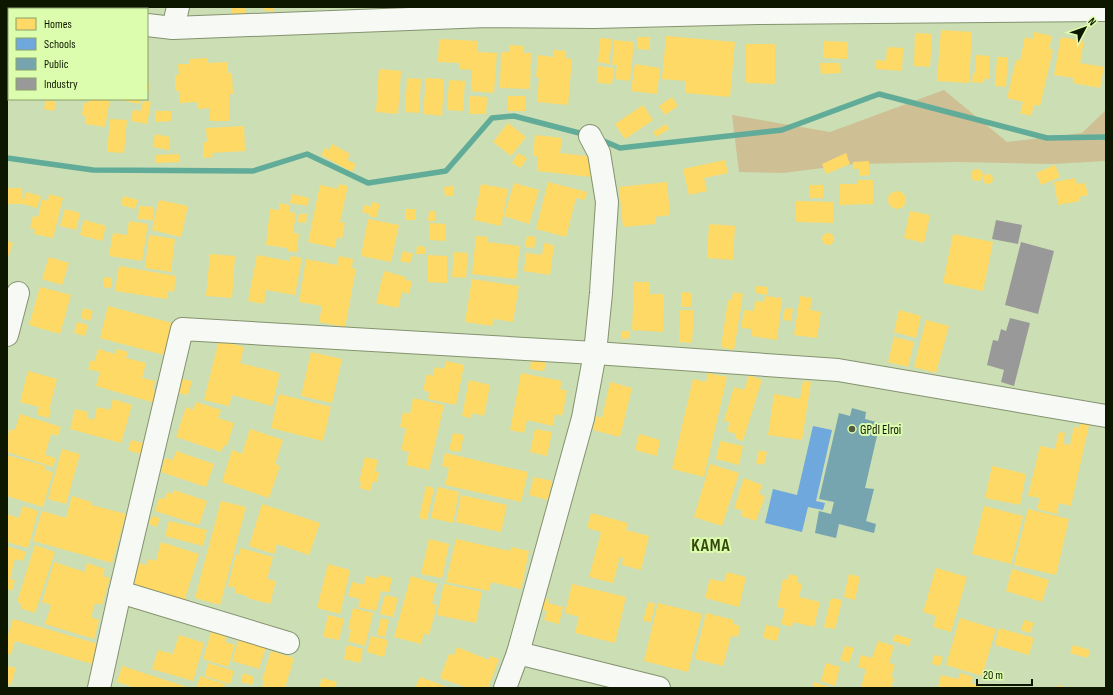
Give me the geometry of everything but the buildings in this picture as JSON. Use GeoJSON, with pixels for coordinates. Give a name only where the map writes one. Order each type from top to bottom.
{"type":"FeatureCollection","features":[{"type":"Feature","properties":{"kind":"street"},"geometry":{"type":"LineString","coordinates":[[173,28],[178,7]]}},
{"type":"Feature","properties":{"kind":"street"},"geometry":{"type":"LineString","coordinates":[[148,25],[173,28],[328,15],[488,11],[1106,10]]}},
{"type":"Feature","properties":{"kind":"street"},"geometry":{"type":"LineString","coordinates":[[505,688],[518,653],[583,418],[595,353],[601,293],[607,202],[599,153],[590,136]]}},
{"type":"Feature","properties":{"kind":"street"},"geometry":{"type":"LineString","coordinates":[[7,334],[18,293]]}},
{"type":"Feature","properties":{"kind":"street"},"geometry":{"type":"LineString","coordinates":[[99,688],[182,328],[595,353],[838,370],[1106,416]]}},
{"type":"Feature","properties":{"kind":"street"},"geometry":{"type":"LineString","coordinates":[[120,592],[288,643]]}},
{"type":"Feature","properties":{"kind":"street"},"geometry":{"type":"LineString","coordinates":[[518,653],[659,688]]}},
{"type":"Feature","properties":{"kind":"shaded area"},"geometry":{"type":"Polygon","coordinates":[[[944,90],[1007,142],[1082,133],[1106,110],[1106,161],[1051,164],[957,162],[854,164],[783,173],[739,172],[732,115],[830,132],[944,90]]]}},
{"type":"Feature","properties":{"kind":"waterway"},"geometry":{"type":"LineString","coordinates":[[599,139],[620,148],[782,130],[879,94],[1047,138],[1106,137]]}},
{"type":"Feature","properties":{"kind":"waterway"},"geometry":{"type":"LineString","coordinates":[[7,158],[93,170],[253,171],[307,154],[368,183],[446,171],[492,118],[514,116],[587,135]]}},
{"type":"Feature","properties":{"kind":"place","name":"GPdI Elroi"},"geometry":{"type":"Point","coordinates":[852,429]}},
{"type":"Feature","properties":{"kind":"district","name":"KAMA"},"geometry":{"type":"Point","coordinates":[711,545]}}]}
